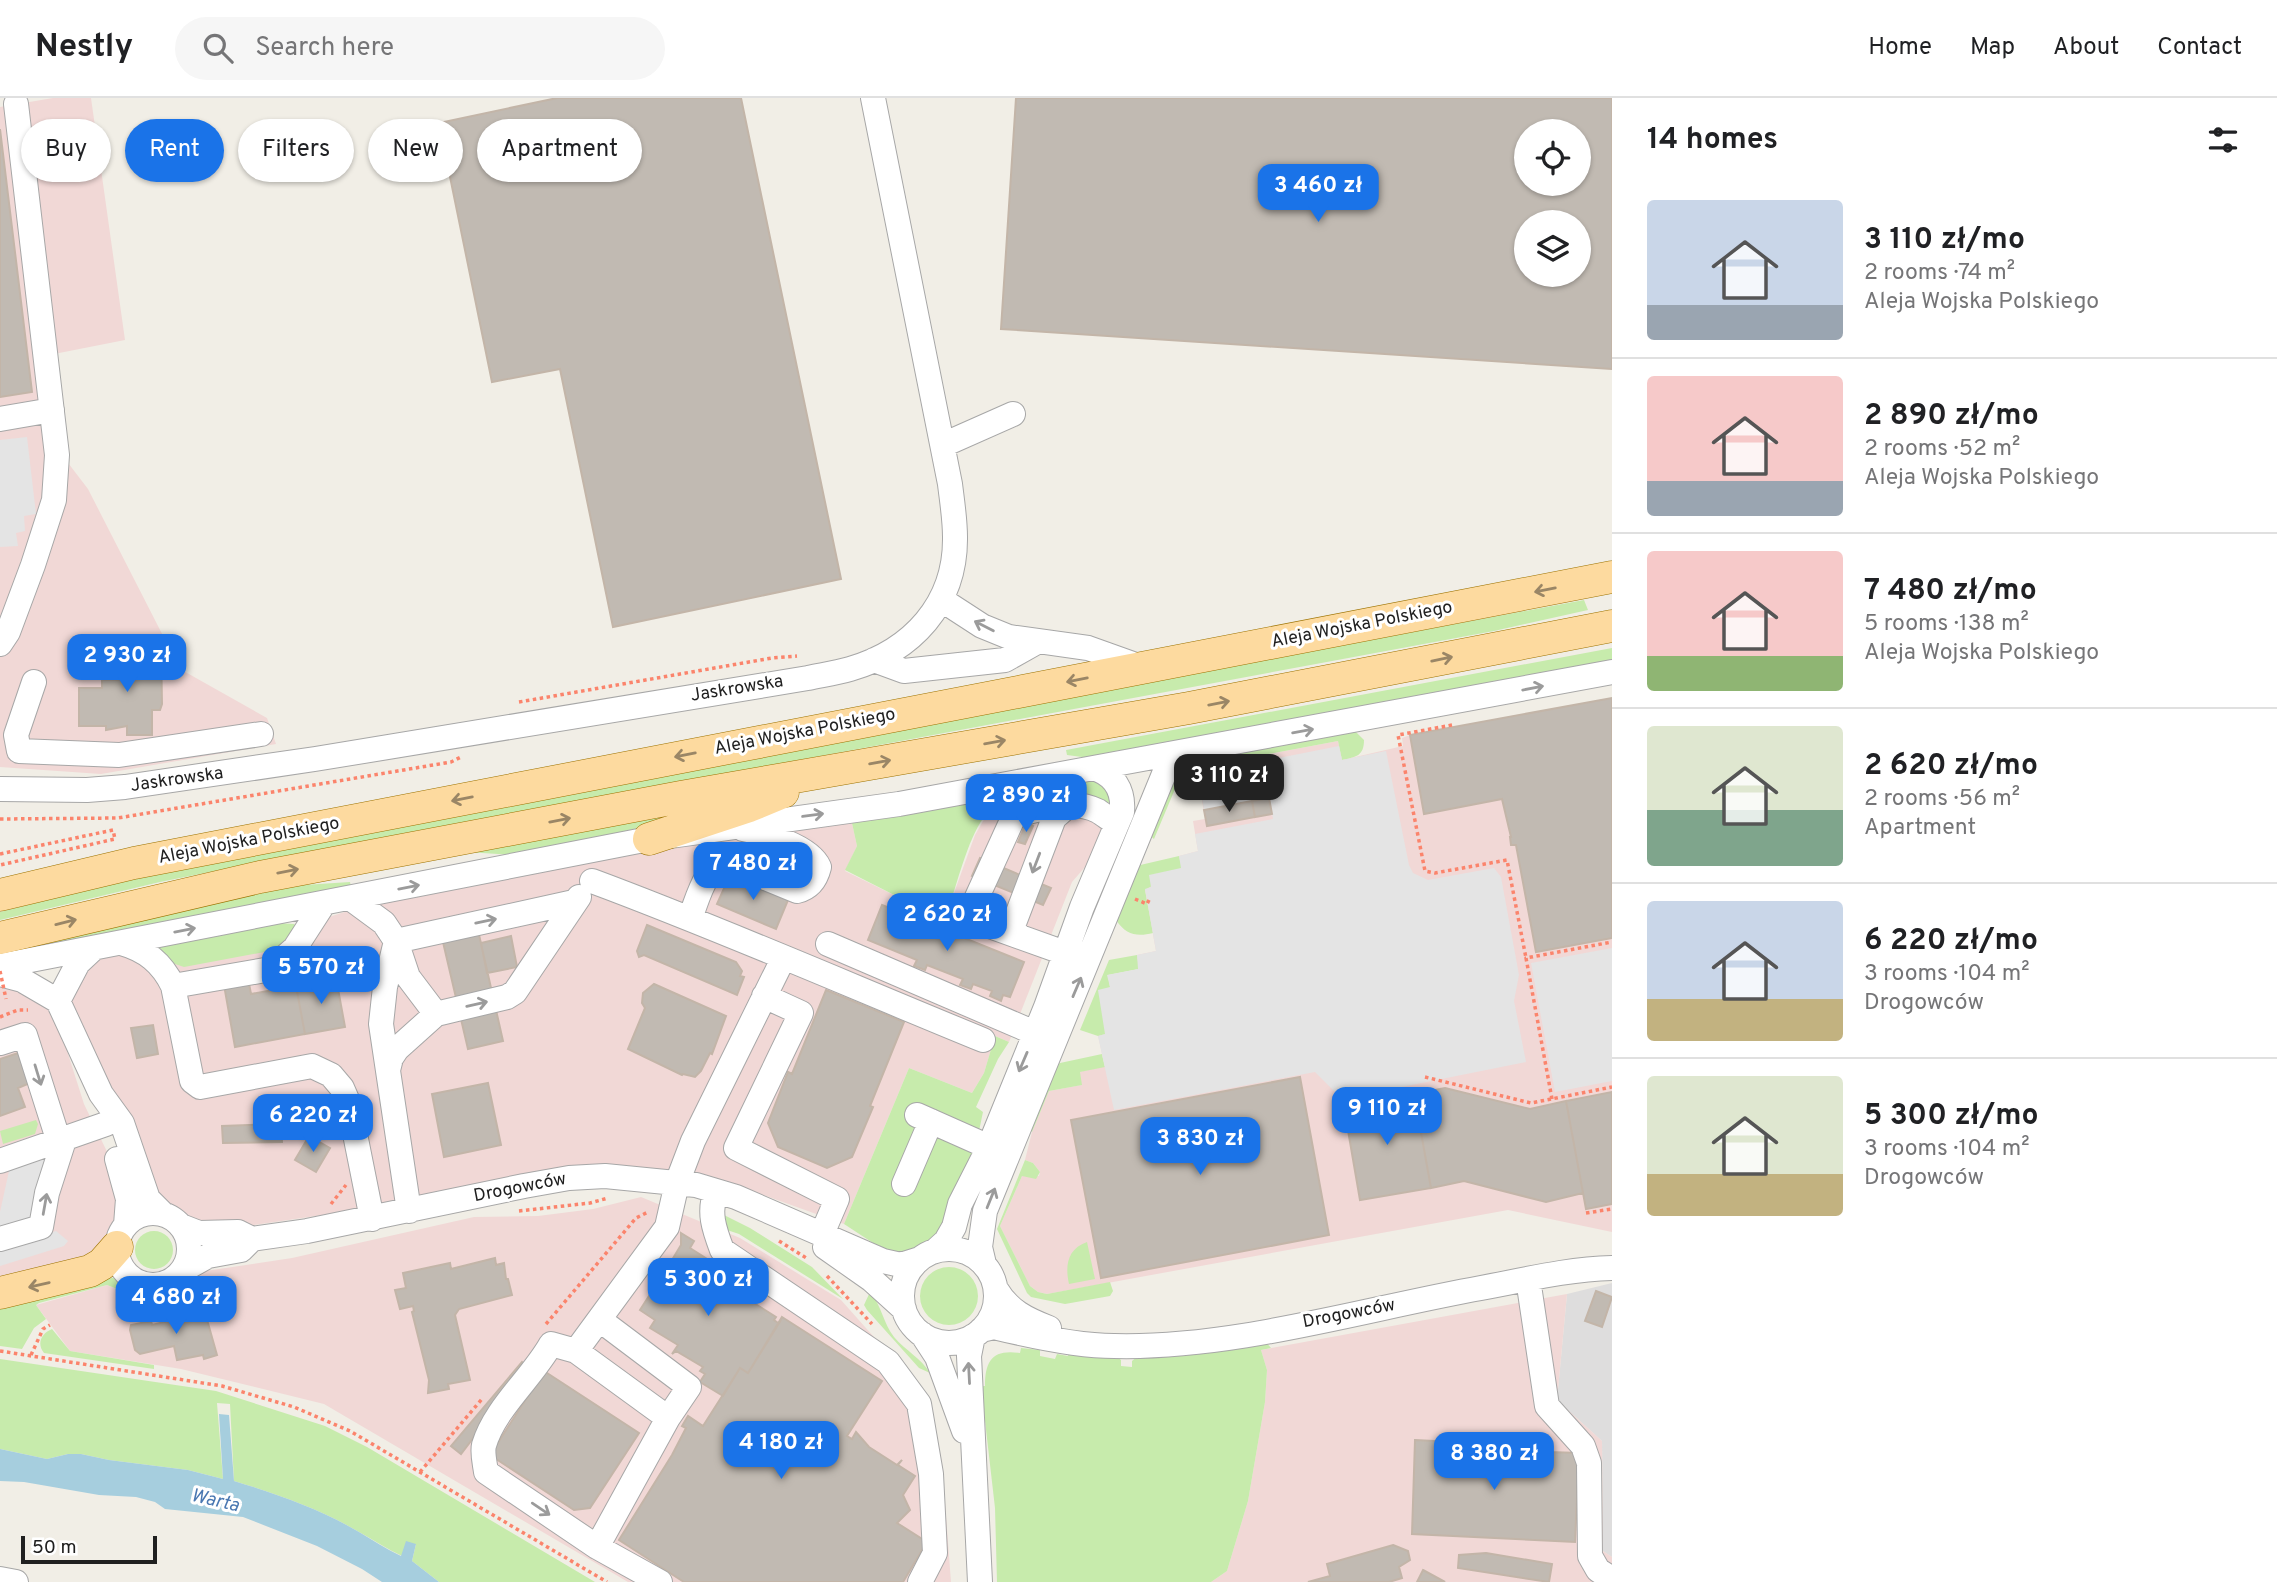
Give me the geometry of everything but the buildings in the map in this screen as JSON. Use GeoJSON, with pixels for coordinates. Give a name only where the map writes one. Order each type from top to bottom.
{"type":"FeatureCollection","features":[{"type":"Feature","properties":{"kind":"main road","name":"Aleja Wojska Polskiego"},"geometry":{"type":"LineString","coordinates":[[0,895],[134,863],[1612,577]]}},
{"type":"Feature","properties":{"kind":"main road"},"geometry":{"type":"LineString","coordinates":[[0,938],[260,877],[845,768],[1228,701],[1612,626]]}},
{"type":"Feature","properties":{"kind":"main road"},"geometry":{"type":"LineString","coordinates":[[649,839],[749,806],[845,768]]}},
{"type":"Feature","properties":{"kind":"main road"},"geometry":{"type":"LineString","coordinates":[[0,1293],[90,1271],[102,1264],[122,1236]]}},
{"type":"Feature","properties":{"kind":"street","name":"Jaskrowska"},"geometry":{"type":"LineString","coordinates":[[6,789],[87,790],[125,787],[808,678],[850,669],[874,660],[916,632],[942,600],[951,572],[955,538],[943,446],[873,98]]}},
{"type":"Feature","properties":{"kind":"street"},"geometry":{"type":"LineString","coordinates":[[0,644],[8,632],[54,500],[57,455],[16,104]]}},
{"type":"Feature","properties":{"kind":"street"},"geometry":{"type":"LineString","coordinates":[[0,419],[52,410]]}},
{"type":"Feature","properties":{"kind":"street"},"geometry":{"type":"LineString","coordinates":[[943,446],[1013,414]]}},
{"type":"Feature","properties":{"kind":"street"},"geometry":{"type":"LineString","coordinates":[[942,600],[982,626],[1009,637],[1088,648],[1144,667]]}},
{"type":"Feature","properties":{"kind":"street"},"geometry":{"type":"LineString","coordinates":[[874,660],[904,671],[1005,660],[1037,642]]}},
{"type":"Feature","properties":{"kind":"street"},"geometry":{"type":"LineString","coordinates":[[0,970],[94,948],[649,839],[899,804],[1612,672]]}},
{"type":"Feature","properties":{"kind":"street"},"geometry":{"type":"LineString","coordinates":[[6,789],[19,751],[16,735],[34,682]]}},
{"type":"Feature","properties":{"kind":"street"},"geometry":{"type":"LineString","coordinates":[[19,751],[119,755],[261,734]]}},
{"type":"Feature","properties":{"kind":"street"},"geometry":{"type":"LineString","coordinates":[[984,1264],[980,1247],[985,1211],[1164,774],[1175,754]]}},
{"type":"Feature","properties":{"kind":"street"},"geometry":{"type":"LineString","coordinates":[[973,1458],[937,1357],[911,1323],[904,1309],[902,1290],[908,1273],[946,1241],[954,1227],[960,1204],[989,1147],[1122,812],[1121,793],[1112,778],[1093,768]]}},
{"type":"Feature","properties":{"kind":"street"},"geometry":{"type":"LineString","coordinates":[[1065,953],[984,924],[973,906],[1014,816],[1069,805],[1096,810],[1117,824]]}},
{"type":"Feature","properties":{"kind":"street"},"geometry":{"type":"LineString","coordinates":[[1018,936],[1014,923],[1045,841],[1054,818],[1069,805]]}},
{"type":"Feature","properties":{"kind":"street"},"geometry":{"type":"LineString","coordinates":[[690,918],[711,871],[722,863],[729,863],[797,891],[809,886],[817,876],[819,867],[809,854],[763,833],[736,828]]}},
{"type":"Feature","properties":{"kind":"street"},"geometry":{"type":"LineString","coordinates":[[416,847],[510,867]]}},
{"type":"Feature","properties":{"kind":"street"},"geometry":{"type":"LineString","coordinates":[[388,1070],[397,1049],[436,1014],[507,997],[515,992],[574,902],[592,881],[595,867],[591,851]]}},
{"type":"Feature","properties":{"kind":"street"},"geometry":{"type":"LineString","coordinates":[[592,881],[690,918],[983,1040]]}},
{"type":"Feature","properties":{"kind":"street"},"geometry":{"type":"LineString","coordinates":[[350,898],[384,923],[396,941],[408,977],[436,1014]]}},
{"type":"Feature","properties":{"kind":"street"},"geometry":{"type":"LineString","coordinates":[[396,941],[574,902]]}},
{"type":"Feature","properties":{"kind":"street"},"geometry":{"type":"LineString","coordinates":[[173,986],[271,969],[295,948],[324,903]]}},
{"type":"Feature","properties":{"kind":"street"},"geometry":{"type":"LineString","coordinates":[[396,941],[381,1024],[409,1211]]}},
{"type":"Feature","properties":{"kind":"street"},"geometry":{"type":"LineString","coordinates":[[121,943],[136,947],[158,962],[173,986],[192,1081],[200,1087],[312,1066],[331,1075],[342,1088],[349,1104],[372,1219]]}},
{"type":"Feature","properties":{"kind":"street"},"geometry":{"type":"LineString","coordinates":[[828,944],[1035,1032]]}},
{"type":"Feature","properties":{"kind":"street"},"geometry":{"type":"LineString","coordinates":[[58,1001],[78,962],[94,948]]}},
{"type":"Feature","properties":{"kind":"street"},"geometry":{"type":"LineString","coordinates":[[576,1351],[667,1227],[677,1183],[694,1141],[783,958]]}},
{"type":"Feature","properties":{"kind":"street"},"geometry":{"type":"LineString","coordinates":[[0,970],[58,1001],[101,1094],[122,1123],[148,1199],[172,1220],[189,1242],[190,1252],[183,1270],[164,1283],[142,1283],[131,1278],[123,1269],[122,1236],[128,1199],[106,1124],[101,1094]]}},
{"type":"Feature","properties":{"kind":"street"},"geometry":{"type":"LineString","coordinates":[[764,996],[801,1013],[736,1148],[838,1199],[822,1234]]}},
{"type":"Feature","properties":{"kind":"street"},"geometry":{"type":"LineString","coordinates":[[0,1043],[25,1035],[61,1141],[41,1227],[0,1239]]}},
{"type":"Feature","properties":{"kind":"street"},"geometry":{"type":"LineString","coordinates":[[904,1184],[924,1118],[989,1147]]}},
{"type":"Feature","properties":{"kind":"street"},"geometry":{"type":"LineString","coordinates":[[0,1161],[106,1124]]}},
{"type":"Feature","properties":{"kind":"street","name":"Drogowców"},"geometry":{"type":"LineString","coordinates":[[172,1220],[199,1233],[238,1232],[252,1239],[372,1219],[569,1178],[605,1176],[677,1183],[716,1191],[883,1261],[901,1265],[928,1255]]}},
{"type":"Feature","properties":{"kind":"street"},"geometry":{"type":"LineString","coordinates":[[716,1191],[710,1207],[722,1250],[888,1362],[919,1404],[931,1474],[935,1553],[920,1582]]}},
{"type":"Feature","properties":{"kind":"street"},"geometry":{"type":"LineString","coordinates":[[122,1236],[143,1214],[172,1220]]}},
{"type":"Feature","properties":{"kind":"street","name":"Drogowców"},"geometry":{"type":"LineString","coordinates":[[785,1218],[872,1280],[904,1309]]}},
{"type":"Feature","properties":{"kind":"street","name":"Drogowców"},"geometry":{"type":"LineString","coordinates":[[183,1270],[208,1256],[241,1250],[252,1239]]}},
{"type":"Feature","properties":{"kind":"street"},"geometry":{"type":"LineString","coordinates":[[928,1255],[953,1249],[970,1253],[990,1272],[996,1289],[996,1304],[990,1318],[977,1333],[969,1356],[980,1582]]}},
{"type":"Feature","properties":{"kind":"street","name":"Drogowców"},"geometry":{"type":"LineString","coordinates":[[977,1333],[994,1327],[1085,1343],[1112,1346],[1149,1345],[1236,1336],[1528,1279],[1612,1268]]}},
{"type":"Feature","properties":{"kind":"street"},"geometry":{"type":"LineString","coordinates":[[1528,1279],[1546,1406],[1583,1446],[1589,1463],[1590,1556],[1598,1570],[1612,1579]]}},
{"type":"Feature","properties":{"kind":"street","name":"Drogowców"},"geometry":{"type":"LineString","coordinates":[[996,1289],[1004,1302],[1022,1317],[1085,1343]]}},
{"type":"Feature","properties":{"kind":"street"},"geometry":{"type":"LineString","coordinates":[[597,1547],[668,1418],[689,1387],[600,1320]]}},
{"type":"Feature","properties":{"kind":"street"},"geometry":{"type":"LineString","coordinates":[[922,1334],[938,1342],[956,1342],[977,1333]]}},
{"type":"Feature","properties":{"kind":"street"},"geometry":{"type":"LineString","coordinates":[[660,1582],[597,1547],[486,1472],[483,1447],[496,1419],[539,1365],[551,1344],[576,1351],[668,1418]]}},
{"type":"Feature","properties":{"kind":"street"},"geometry":{"type":"LineString","coordinates":[[0,1579],[16,1582]]}},
{"type":"Feature","properties":{"kind":"path"},"geometry":{"type":"LineString","coordinates":[[512,703],[772,658],[808,656]]}},
{"type":"Feature","properties":{"kind":"path"},"geometry":{"type":"LineString","coordinates":[[1461,723],[1398,736],[1425,872],[1434,873],[1507,860],[1552,1099]]}},
{"type":"Feature","properties":{"kind":"path"},"geometry":{"type":"LineString","coordinates":[[0,820],[118,818],[451,762],[459,759],[464,751]]}},
{"type":"Feature","properties":{"kind":"path"},"geometry":{"type":"LineString","coordinates":[[0,854],[113,830],[115,839],[0,865]]}},
{"type":"Feature","properties":{"kind":"path"},"geometry":{"type":"LineString","coordinates":[[1133,898],[1147,904],[1150,898]]}},
{"type":"Feature","properties":{"kind":"path"},"geometry":{"type":"LineString","coordinates":[[1526,958],[1612,942]]}},
{"type":"Feature","properties":{"kind":"path"},"geometry":{"type":"LineString","coordinates":[[0,970],[6,999],[0,1000]]}},
{"type":"Feature","properties":{"kind":"path"},"geometry":{"type":"LineString","coordinates":[[1425,1077],[1531,1103],[1612,1087]]}},
{"type":"Feature","properties":{"kind":"path"},"geometry":{"type":"LineString","coordinates":[[1586,1213],[1612,1209]]}},
{"type":"Feature","properties":{"kind":"path"},"geometry":{"type":"LineString","coordinates":[[31,1355],[43,1329],[50,1325]]}},
{"type":"Feature","properties":{"kind":"path"},"geometry":{"type":"LineString","coordinates":[[0,1351],[222,1386],[294,1406],[350,1431],[607,1582]]}},
{"type":"Feature","properties":{"kind":"shaded area"},"geometry":{"type":"Polygon","coordinates":[[[53,98],[91,98],[94,119],[21,119],[21,182],[103,182],[125,340],[44,356],[49,438],[88,489],[180,669],[267,718],[276,744],[101,774],[0,767],[0,107],[53,98]]]}},
{"type":"Feature","properties":{"kind":"shaded area"},"geometry":{"type":"Polygon","coordinates":[[[27,437],[36,514],[24,516],[25,531],[16,533],[18,546],[0,547],[0,440],[27,437]]]}},
{"type":"Feature","properties":{"kind":"shaded area"},"geometry":{"type":"Polygon","coordinates":[[[1612,698],[1612,1232],[1508,1210],[1047,1294],[1030,1286],[1000,1226],[1022,1176],[1039,1176],[1040,1172],[1033,1163],[1025,1160],[1032,1132],[1049,1091],[1081,1085],[1079,1072],[1105,1066],[1098,1036],[1105,1034],[1138,969],[1137,955],[1156,951],[1145,889],[1181,868],[1179,856],[1198,851],[1193,821],[1205,819],[1200,788],[1192,789],[1183,770],[1338,741],[1342,760],[1403,746],[1402,738],[1410,735],[1612,698]]]}},
{"type":"Feature","properties":{"kind":"shaded area"},"geometry":{"type":"Polygon","coordinates":[[[1339,746],[1342,760],[1386,751],[1409,865],[1413,873],[1428,880],[1494,868],[1501,877],[1519,975],[1514,1001],[1526,1062],[1342,1099],[1315,1072],[1114,1110],[1098,1036],[1105,1034],[1098,990],[1110,987],[1107,975],[1138,969],[1137,955],[1156,951],[1145,889],[1151,887],[1149,875],[1181,868],[1179,856],[1198,851],[1195,834],[1273,819],[1269,798],[1204,810],[1198,774],[1339,746]]]}},
{"type":"Feature","properties":{"kind":"shaded area"},"geometry":{"type":"Polygon","coordinates":[[[1064,791],[1086,793],[1111,804],[1092,859],[1072,882],[1009,1042],[995,1036],[984,1073],[972,1093],[909,1068],[844,1224],[727,1182],[640,1169],[247,1226],[197,1227],[162,1204],[70,1006],[72,986],[99,958],[297,927],[383,900],[850,814],[857,846],[845,871],[902,899],[954,917],[950,904],[975,835],[989,811],[1014,800],[1064,791]]]}},
{"type":"Feature","properties":{"kind":"shaded area"},"geometry":{"type":"Polygon","coordinates":[[[1612,948],[1612,1081],[1555,1092],[1531,963],[1612,948]]]}},
{"type":"Feature","properties":{"kind":"shaded area"},"geometry":{"type":"Polygon","coordinates":[[[0,981],[41,1000],[50,1012],[63,1038],[84,1104],[111,1160],[120,1214],[98,1254],[0,1283],[0,981]]]}},
{"type":"Feature","properties":{"kind":"shaded area"},"geometry":{"type":"Polygon","coordinates":[[[46,1157],[32,1217],[0,1227],[0,1212],[9,1171],[7,1169],[46,1157]]]}},
{"type":"Feature","properties":{"kind":"shaded area"},"geometry":{"type":"Polygon","coordinates":[[[641,1197],[740,1238],[841,1300],[930,1400],[942,1463],[951,1582],[628,1582],[324,1404],[181,1369],[70,1351],[36,1305],[107,1285],[125,1292],[128,1286],[143,1295],[166,1294],[178,1288],[192,1273],[292,1258],[474,1217],[538,1216],[593,1209],[641,1197]]]}},
{"type":"Feature","properties":{"kind":"shaded area"},"geometry":{"type":"Polygon","coordinates":[[[56,1231],[68,1241],[64,1246],[0,1266],[0,1249],[56,1231]]]}},
{"type":"Feature","properties":{"kind":"shaded area"},"geometry":{"type":"Polygon","coordinates":[[[1612,1283],[1612,1557],[1603,1551],[1602,1441],[1557,1400],[1567,1294],[1612,1283]]]}},
{"type":"Feature","properties":{"kind":"shaded area"},"geometry":{"type":"Polygon","coordinates":[[[1567,1294],[1557,1400],[1602,1441],[1603,1551],[1612,1557],[1612,1582],[1211,1582],[1227,1571],[1248,1501],[1265,1402],[1267,1370],[1261,1350],[1567,1294]]]}},
{"type":"Feature","properties":{"kind":"green space"},"geometry":{"type":"Polygon","coordinates":[[[1584,600],[1588,610],[1494,631],[400,834],[160,882],[0,920],[0,912],[133,878],[1584,600]]]}},
{"type":"Feature","properties":{"kind":"green space"},"geometry":{"type":"Polygon","coordinates":[[[1612,648],[1612,666],[1097,759],[1067,755],[1066,750],[1612,648]]]}},
{"type":"Feature","properties":{"kind":"green space"},"geometry":{"type":"Polygon","coordinates":[[[1354,730],[1364,740],[1364,745],[1358,755],[1347,759],[1342,760],[1338,741],[1183,770],[1154,839],[1148,834],[1181,764],[1354,730]]]}},
{"type":"Feature","properties":{"kind":"green space"},"geometry":{"type":"Polygon","coordinates":[[[1074,781],[1094,781],[1110,792],[1111,804],[1084,793],[1066,791],[1016,799],[987,813],[970,844],[950,904],[955,918],[902,899],[845,870],[857,846],[850,814],[1074,781]]]}},
{"type":"Feature","properties":{"kind":"green space"},"geometry":{"type":"Polygon","coordinates":[[[717,807],[661,826],[514,855],[466,852],[717,807]]]}},
{"type":"Feature","properties":{"kind":"green space"},"geometry":{"type":"Polygon","coordinates":[[[1179,856],[1182,868],[1145,890],[1153,933],[1137,935],[1128,932],[1116,920],[1136,866],[1179,856]]]}},
{"type":"Feature","properties":{"kind":"green space"},"geometry":{"type":"Polygon","coordinates":[[[350,882],[351,887],[0,957],[0,952],[288,886],[350,882]]]}},
{"type":"Feature","properties":{"kind":"green space"},"geometry":{"type":"Polygon","coordinates":[[[276,923],[294,924],[297,927],[275,950],[184,967],[172,963],[153,946],[276,923]]]}},
{"type":"Feature","properties":{"kind":"green space"},"geometry":{"type":"Polygon","coordinates":[[[1137,955],[1139,969],[1108,975],[1110,987],[1106,1034],[1098,1036],[1080,1030],[1109,960],[1137,955]]]}},
{"type":"Feature","properties":{"kind":"green space"},"geometry":{"type":"Polygon","coordinates":[[[995,1036],[1009,1042],[998,1059],[976,1107],[983,1112],[967,1177],[958,1200],[947,1221],[933,1238],[916,1251],[896,1258],[844,1224],[909,1068],[972,1093],[984,1073],[995,1036]]]}},
{"type":"Feature","properties":{"kind":"green space"},"geometry":{"type":"Polygon","coordinates":[[[1102,1054],[1105,1067],[1080,1072],[1082,1085],[1049,1091],[1032,1132],[1027,1127],[1049,1070],[1060,1063],[1102,1054]]]}},
{"type":"Feature","properties":{"kind":"green space"},"geometry":{"type":"Polygon","coordinates":[[[36,1120],[38,1124],[35,1134],[3,1144],[0,1131],[36,1120]]]}},
{"type":"Feature","properties":{"kind":"green space"},"geometry":{"type":"Polygon","coordinates":[[[1025,1160],[1033,1163],[1040,1172],[1036,1179],[1022,1176],[1000,1226],[1030,1286],[1047,1294],[1110,1282],[1113,1291],[1110,1296],[1065,1304],[1031,1297],[1027,1293],[997,1229],[1025,1160]]]}},
{"type":"Feature","properties":{"kind":"green space"},"geometry":{"type":"Polygon","coordinates":[[[724,1215],[812,1267],[843,1299],[739,1234],[727,1230],[724,1215]]]}},
{"type":"Feature","properties":{"kind":"green space"},"geometry":{"type":"Polygon","coordinates":[[[154,1231],[167,1237],[173,1250],[167,1263],[154,1269],[141,1263],[135,1250],[141,1237],[154,1231]]]}},
{"type":"Feature","properties":{"kind":"green space"},"geometry":{"type":"Polygon","coordinates":[[[1087,1242],[1095,1279],[1069,1284],[1067,1271],[1071,1254],[1087,1242]]]}},
{"type":"Feature","properties":{"kind":"green space"},"geometry":{"type":"Polygon","coordinates":[[[949,1267],[965,1272],[973,1280],[978,1296],[973,1312],[965,1320],[949,1325],[933,1320],[925,1312],[920,1296],[925,1280],[933,1272],[949,1267]]]}},
{"type":"Feature","properties":{"kind":"green space"},"geometry":{"type":"Polygon","coordinates":[[[101,1275],[117,1279],[128,1286],[125,1292],[107,1285],[39,1303],[36,1305],[46,1319],[34,1328],[22,1349],[0,1346],[0,1302],[101,1275]]]}},
{"type":"Feature","properties":{"kind":"green space"},"geometry":{"type":"Polygon","coordinates":[[[870,1292],[894,1337],[930,1373],[919,1368],[867,1310],[864,1305],[870,1292]]]}},
{"type":"Feature","properties":{"kind":"green space"},"geometry":{"type":"Polygon","coordinates":[[[52,1329],[70,1351],[154,1365],[154,1369],[44,1353],[40,1346],[41,1339],[52,1329]]]}},
{"type":"Feature","properties":{"kind":"green space"},"geometry":{"type":"Polygon","coordinates":[[[1265,1341],[1271,1348],[1261,1350],[1267,1370],[1265,1402],[1248,1501],[1227,1571],[1211,1582],[997,1582],[995,1508],[981,1386],[985,1386],[987,1369],[992,1358],[1003,1353],[1020,1353],[1021,1348],[1040,1350],[1040,1356],[1055,1359],[1057,1354],[1068,1356],[1068,1351],[1115,1355],[1121,1360],[1121,1366],[1132,1367],[1132,1361],[1138,1356],[1265,1341]]]}},
{"type":"Feature","properties":{"kind":"green space"},"geometry":{"type":"Polygon","coordinates":[[[0,1359],[216,1391],[325,1426],[367,1447],[595,1582],[439,1582],[412,1561],[416,1544],[402,1556],[314,1509],[234,1481],[230,1404],[217,1403],[223,1479],[188,1470],[81,1454],[47,1459],[0,1449],[0,1359]]]}},
{"type":"Feature","properties":{"kind":"water","name":"Warta"},"geometry":{"type":"Polygon","coordinates":[[[219,1414],[229,1415],[234,1481],[314,1509],[401,1556],[406,1541],[416,1544],[412,1561],[439,1582],[382,1582],[317,1546],[243,1517],[165,1509],[155,1502],[136,1497],[99,1495],[24,1482],[0,1481],[0,1449],[47,1459],[81,1454],[188,1470],[223,1479],[219,1414]]]}}]}
